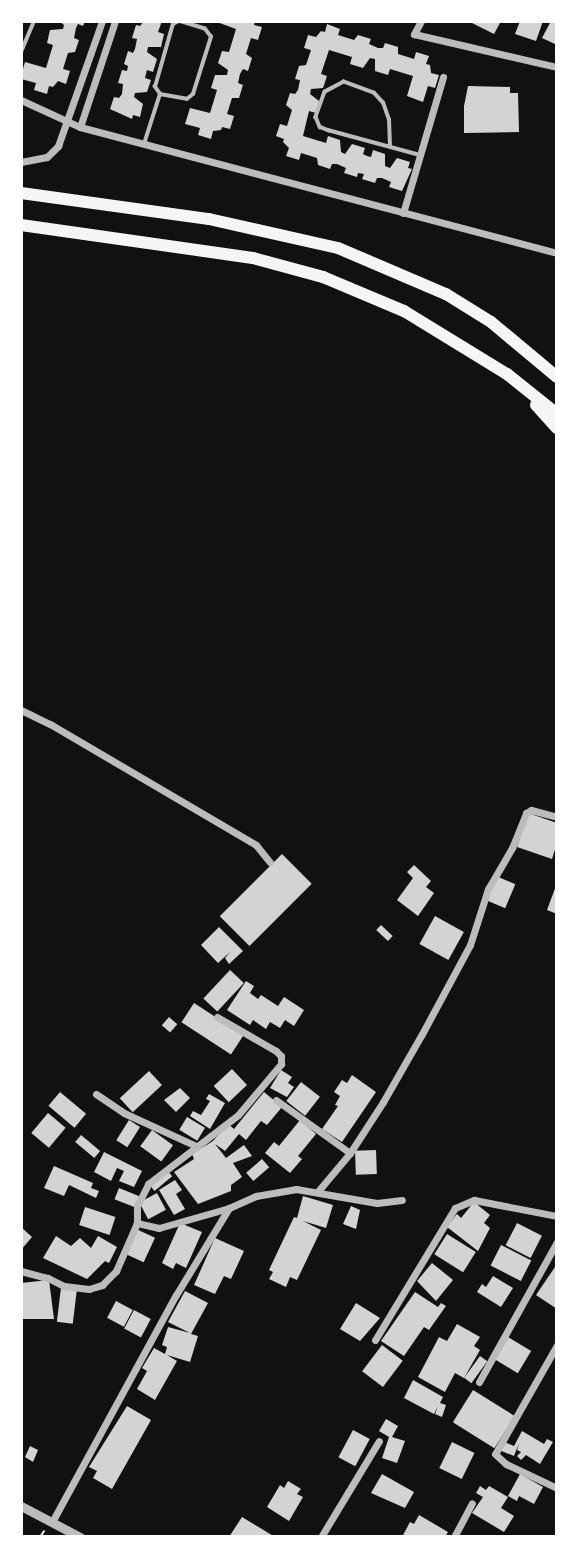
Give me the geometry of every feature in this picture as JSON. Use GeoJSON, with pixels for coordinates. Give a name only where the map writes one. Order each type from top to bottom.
{"type":"FeatureCollection","features":[{"type":"Feature","properties":{"kind":"highway"},"geometry":{"type":"LineString","coordinates":[[21,193],[209,219],[338,248],[446,294],[557,368]]}},
{"type":"Feature","properties":{"kind":"highway"},"geometry":{"type":"LineString","coordinates":[[21,225],[228,254],[323,277],[404,311],[507,374],[557,414]]}},
{"type":"Feature","properties":{"kind":"highway"},"geometry":{"type":"LineString","coordinates":[[491,322],[557,377]]}},
{"type":"Feature","properties":{"kind":"highway"},"geometry":{"type":"LineString","coordinates":[[507,374],[557,428]]}},
{"type":"Feature","properties":{"kind":"street"},"geometry":{"type":"LineString","coordinates":[[21,162],[47,156],[58,146],[103,21]]}},
{"type":"Feature","properties":{"kind":"street"},"geometry":{"type":"LineString","coordinates":[[80,127],[115,21]]}},
{"type":"Feature","properties":{"kind":"street"},"geometry":{"type":"LineString","coordinates":[[421,21],[414,34],[557,67]]}},
{"type":"Feature","properties":{"kind":"street"},"geometry":{"type":"LineString","coordinates":[[403,213],[443,77]]}},
{"type":"Feature","properties":{"kind":"street"},"geometry":{"type":"LineString","coordinates":[[21,100],[80,127],[557,253]]}},
{"type":"Feature","properties":{"kind":"street"},"geometry":{"type":"LineString","coordinates":[[21,710],[50,724],[256,845],[270,862]]}},
{"type":"Feature","properties":{"kind":"street"},"geometry":{"type":"LineString","coordinates":[[319,1190],[350,1153],[383,1102],[470,945],[488,889],[512,848],[526,813],[531,810],[557,817]]}},
{"type":"Feature","properties":{"kind":"street"},"geometry":{"type":"LineString","coordinates":[[21,1271],[48,1278],[64,1286],[89,1289],[102,1285],[116,1270],[137,1223],[137,1206],[148,1184],[238,1115],[281,1064],[281,1056],[276,1051],[217,1017]]}},
{"type":"Feature","properties":{"kind":"street"},"geometry":{"type":"LineString","coordinates":[[96,1094],[124,1113],[196,1146]]}},
{"type":"Feature","properties":{"kind":"street"},"geometry":{"type":"LineString","coordinates":[[276,1100],[350,1153]]}},
{"type":"Feature","properties":{"kind":"street"},"geometry":{"type":"LineString","coordinates":[[137,1223],[159,1228],[280,1190],[319,1190],[345,1198],[377,1203],[402,1200]]}},
{"type":"Feature","properties":{"kind":"street"},"geometry":{"type":"LineString","coordinates":[[374,1340],[455,1208],[474,1200],[557,1216]]}},
{"type":"Feature","properties":{"kind":"street"},"geometry":{"type":"LineString","coordinates":[[52,1522],[176,1295],[229,1208]]}},
{"type":"Feature","properties":{"kind":"street"},"geometry":{"type":"LineString","coordinates":[[479,1382],[557,1242]]}},
{"type":"Feature","properties":{"kind":"street"},"geometry":{"type":"LineString","coordinates":[[557,1345],[495,1454],[506,1464],[557,1488]]}},
{"type":"Feature","properties":{"kind":"street"},"geometry":{"type":"LineString","coordinates":[[321,1537],[379,1441]]}},
{"type":"Feature","properties":{"kind":"street"},"geometry":{"type":"LineString","coordinates":[[454,1537],[472,1503]]}},
{"type":"Feature","properties":{"kind":"street"},"geometry":{"type":"LineString","coordinates":[[21,1506],[80,1537]]}},
{"type":"Feature","properties":{"kind":"lane"},"geometry":{"type":"LineString","coordinates":[[21,52],[34,21]]}},
{"type":"Feature","properties":{"kind":"lane"},"geometry":{"type":"LineString","coordinates":[[179,21],[205,29],[211,37],[193,94],[187,99],[160,94],[155,87],[173,24],[179,21]]}},
{"type":"Feature","properties":{"kind":"lane"},"geometry":{"type":"LineString","coordinates":[[390,147],[389,120],[383,103],[374,93],[344,82],[325,92],[316,117],[320,127],[390,147],[420,155]]}},
{"type":"Feature","properties":{"kind":"lane"},"geometry":{"type":"LineString","coordinates":[[144,144],[160,94]]}},
{"type":"Feature","properties":{"kind":"building"},"geometry":{"type":"Polygon","coordinates":[[[59,21],[85,21],[83,26],[78,24],[76,28],[74,38],[79,40],[75,52],[68,53],[63,69],[70,71],[66,84],[58,81],[53,87],[49,86],[47,94],[34,90],[36,83],[21,79],[21,76],[25,62],[46,68],[53,45],[47,43],[50,30],[63,29],[64,25],[59,21]]]}},
{"type":"Feature","properties":{"kind":"building"},"geometry":{"type":"Polygon","coordinates":[[[144,21],[162,21],[158,32],[164,34],[161,47],[148,47],[147,52],[157,59],[153,72],[147,70],[145,78],[151,80],[147,92],[135,93],[134,97],[143,104],[140,117],[133,115],[132,119],[110,109],[114,97],[119,98],[122,94],[123,84],[118,83],[122,70],[127,71],[128,66],[124,64],[128,51],[133,53],[135,49],[137,39],[132,38],[136,25],[140,26],[144,21]]]}},
{"type":"Feature","properties":{"kind":"building"},"geometry":{"type":"Polygon","coordinates":[[[214,21],[255,21],[254,25],[262,27],[258,40],[251,38],[246,54],[252,58],[248,71],[243,69],[240,74],[238,83],[243,85],[239,98],[232,98],[227,114],[234,116],[230,129],[222,127],[221,130],[213,131],[211,139],[198,135],[200,128],[185,124],[190,108],[210,113],[217,90],[211,88],[215,75],[227,75],[228,70],[218,63],[222,51],[229,52],[236,29],[214,21]]]}},
{"type":"Feature","properties":{"kind":"building"},"geometry":{"type":"Polygon","coordinates":[[[468,21],[501,21],[494,34],[468,21]]]}},
{"type":"Feature","properties":{"kind":"building"},"geometry":{"type":"Polygon","coordinates":[[[520,21],[543,21],[536,41],[515,34],[520,21]]]}},
{"type":"Feature","properties":{"kind":"building"},"geometry":{"type":"Polygon","coordinates":[[[551,21],[557,21],[557,45],[542,38],[551,21]]]}},
{"type":"Feature","properties":{"kind":"building"},"geometry":{"type":"Polygon","coordinates":[[[327,24],[340,29],[338,35],[354,40],[358,35],[371,39],[369,44],[378,48],[383,48],[385,43],[398,47],[398,54],[414,59],[416,52],[429,56],[426,64],[430,65],[431,73],[439,75],[435,88],[428,86],[423,102],[407,96],[413,76],[390,69],[388,75],[375,71],[375,59],[370,58],[363,68],[350,64],[352,57],[329,50],[321,74],[327,76],[323,88],[311,89],[310,94],[319,101],[316,113],[309,111],[303,136],[326,143],[328,136],[340,140],[341,152],[345,154],[352,144],[365,148],[363,154],[367,156],[371,157],[373,150],[385,154],[385,166],[390,168],[397,158],[410,162],[408,168],[412,169],[402,191],[389,187],[391,182],[382,178],[377,178],[375,183],[362,179],[364,174],[358,173],[357,177],[344,173],[346,168],[337,164],[332,164],[330,169],[318,165],[317,158],[301,153],[299,160],[286,156],[289,148],[283,142],[284,139],[276,136],[280,124],[287,126],[292,110],[286,105],[290,93],[295,94],[298,90],[300,80],[295,79],[299,66],[306,65],[311,50],[304,48],[308,35],[316,37],[321,31],[325,32],[327,24]]]}},
{"type":"Feature","properties":{"kind":"building"},"geometry":{"type":"Polygon","coordinates":[[[468,86],[510,87],[510,93],[518,93],[519,132],[464,133],[464,106],[468,86]]]}},
{"type":"Feature","properties":{"kind":"building"},"geometry":{"type":"Polygon","coordinates":[[[528,813],[557,823],[557,843],[552,859],[517,847],[528,813]]]}},
{"type":"Feature","properties":{"kind":"building"},"geometry":{"type":"Polygon","coordinates":[[[282,854],[312,884],[249,946],[220,916],[282,854]]]}},
{"type":"Feature","properties":{"kind":"building"},"geometry":{"type":"Polygon","coordinates":[[[414,865],[431,881],[426,887],[434,893],[418,916],[397,900],[413,878],[407,872],[414,865]]]}},
{"type":"Feature","properties":{"kind":"building"},"geometry":{"type":"Polygon","coordinates":[[[496,876],[515,884],[505,908],[486,900],[496,876]]]}},
{"type":"Feature","properties":{"kind":"building"},"geometry":{"type":"Polygon","coordinates":[[[557,883],[557,914],[547,910],[557,883]]]}},
{"type":"Feature","properties":{"kind":"building"},"geometry":{"type":"Polygon","coordinates":[[[435,916],[464,932],[448,960],[419,944],[435,916]]]}},
{"type":"Feature","properties":{"kind":"building"},"geometry":{"type":"Polygon","coordinates":[[[381,925],[393,936],[388,941],[376,930],[381,925]]]}},
{"type":"Feature","properties":{"kind":"building"},"geometry":{"type":"Polygon","coordinates":[[[219,927],[243,951],[229,964],[225,958],[230,952],[218,963],[201,945],[219,927]]]}},
{"type":"Feature","properties":{"kind":"building"},"geometry":{"type":"Polygon","coordinates":[[[230,970],[244,983],[217,1011],[203,999],[230,970]]]}},
{"type":"Feature","properties":{"kind":"building"},"geometry":{"type":"Polygon","coordinates":[[[246,981],[254,986],[250,993],[258,999],[261,995],[278,1006],[284,997],[304,1010],[294,1026],[285,1020],[280,1028],[270,1022],[266,1029],[253,1020],[250,1025],[227,1010],[246,981]]]}},
{"type":"Feature","properties":{"kind":"building"},"geometry":{"type":"Polygon","coordinates":[[[194,1003],[243,1035],[231,1054],[181,1022],[194,1003]]]}},
{"type":"Feature","properties":{"kind":"building"},"geometry":{"type":"Polygon","coordinates":[[[169,1017],[177,1024],[170,1033],[162,1025],[169,1017]]]}},
{"type":"Feature","properties":{"kind":"building"},"geometry":{"type":"Polygon","coordinates":[[[232,1069],[247,1085],[229,1102],[214,1086],[232,1069]]]}},
{"type":"Feature","properties":{"kind":"building"},"geometry":{"type":"Polygon","coordinates":[[[281,1070],[292,1077],[288,1083],[294,1087],[287,1097],[270,1088],[281,1070]]]}},
{"type":"Feature","properties":{"kind":"building"},"geometry":{"type":"Polygon","coordinates":[[[149,1071],[162,1085],[133,1112],[120,1098],[149,1071]]]}},
{"type":"Feature","properties":{"kind":"building"},"geometry":{"type":"Polygon","coordinates":[[[352,1075],[376,1092],[342,1142],[322,1129],[338,1106],[335,1105],[340,1096],[334,1092],[342,1080],[347,1083],[352,1075]]]}},
{"type":"Feature","properties":{"kind":"building"},"geometry":{"type":"Polygon","coordinates":[[[301,1082],[320,1097],[305,1116],[286,1101],[301,1082]]]}},
{"type":"Feature","properties":{"kind":"building"},"geometry":{"type":"Polygon","coordinates":[[[180,1088],[190,1098],[176,1112],[164,1100],[180,1088]]]}},
{"type":"Feature","properties":{"kind":"building"},"geometry":{"type":"Polygon","coordinates":[[[60,1092],[86,1114],[74,1128],[48,1106],[60,1092]]]}},
{"type":"Feature","properties":{"kind":"building"},"geometry":{"type":"Polygon","coordinates":[[[264,1092],[282,1107],[267,1125],[261,1121],[246,1140],[239,1134],[225,1151],[215,1144],[226,1158],[244,1145],[252,1156],[233,1163],[242,1177],[231,1185],[231,1191],[198,1204],[174,1172],[194,1159],[192,1154],[213,1141],[228,1124],[234,1129],[264,1092]]]}},
{"type":"Feature","properties":{"kind":"building"},"geometry":{"type":"Polygon","coordinates":[[[209,1094],[225,1103],[210,1129],[190,1116],[193,1111],[201,1115],[210,1101],[206,1099],[209,1094]]]}},
{"type":"Feature","properties":{"kind":"building"},"geometry":{"type":"Polygon","coordinates":[[[48,1113],[66,1128],[49,1148],[31,1133],[48,1113]]]}},
{"type":"Feature","properties":{"kind":"building"},"geometry":{"type":"Polygon","coordinates":[[[187,1117],[205,1128],[197,1141],[179,1130],[187,1117]]]}},
{"type":"Feature","properties":{"kind":"building"},"geometry":{"type":"Polygon","coordinates":[[[129,1120],[140,1127],[127,1147],[116,1140],[129,1120]]]}},
{"type":"Feature","properties":{"kind":"building"},"geometry":{"type":"Polygon","coordinates":[[[300,1120],[316,1134],[298,1156],[302,1159],[290,1173],[265,1153],[274,1142],[279,1146],[300,1120]]]}},
{"type":"Feature","properties":{"kind":"building"},"geometry":{"type":"Polygon","coordinates":[[[152,1130],[173,1145],[161,1161],[140,1146],[152,1130]]]}},
{"type":"Feature","properties":{"kind":"building"},"geometry":{"type":"Polygon","coordinates":[[[81,1135],[100,1151],[94,1158],[75,1142],[81,1135]]]}},
{"type":"Feature","properties":{"kind":"building"},"geometry":{"type":"Polygon","coordinates":[[[376,1150],[377,1174],[356,1175],[355,1151],[376,1150]]]}},
{"type":"Feature","properties":{"kind":"building"},"geometry":{"type":"Polygon","coordinates":[[[104,1152],[142,1171],[134,1187],[119,1181],[124,1171],[117,1168],[111,1181],[94,1172],[104,1152]]]}},
{"type":"Feature","properties":{"kind":"building"},"geometry":{"type":"Polygon","coordinates":[[[262,1159],[269,1167],[253,1181],[246,1173],[262,1159]]]}},
{"type":"Feature","properties":{"kind":"building"},"geometry":{"type":"Polygon","coordinates":[[[54,1166],[93,1183],[91,1188],[99,1191],[96,1198],[69,1185],[64,1196],[44,1188],[54,1166]]]}},
{"type":"Feature","properties":{"kind":"building"},"geometry":{"type":"Polygon","coordinates":[[[167,1170],[172,1176],[155,1191],[149,1185],[167,1170]]]}},
{"type":"Feature","properties":{"kind":"building"},"geometry":{"type":"Polygon","coordinates":[[[175,1180],[182,1190],[176,1194],[185,1209],[174,1215],[159,1190],[175,1180]]]}},
{"type":"Feature","properties":{"kind":"building"},"geometry":{"type":"Polygon","coordinates":[[[119,1188],[139,1196],[135,1207],[115,1199],[119,1188]]]}},
{"type":"Feature","properties":{"kind":"building"},"geometry":{"type":"Polygon","coordinates":[[[157,1193],[166,1210],[148,1219],[139,1202],[157,1193]]]}},
{"type":"Feature","properties":{"kind":"building"},"geometry":{"type":"Polygon","coordinates":[[[303,1196],[333,1205],[326,1228],[303,1221],[321,1230],[297,1280],[290,1277],[286,1287],[269,1279],[273,1272],[269,1270],[294,1217],[297,1218],[303,1196]]]}},
{"type":"Feature","properties":{"kind":"building"},"geometry":{"type":"Polygon","coordinates":[[[474,1202],[490,1215],[484,1223],[490,1228],[478,1251],[447,1227],[457,1214],[461,1218],[474,1202]]]}},
{"type":"Feature","properties":{"kind":"building"},"geometry":{"type":"Polygon","coordinates":[[[351,1206],[360,1210],[356,1229],[343,1224],[351,1206]]]}},
{"type":"Feature","properties":{"kind":"building"},"geometry":{"type":"Polygon","coordinates":[[[85,1207],[115,1217],[110,1235],[79,1225],[85,1207]]]}},
{"type":"Feature","properties":{"kind":"building"},"geometry":{"type":"Polygon","coordinates":[[[180,1223],[202,1232],[186,1268],[176,1263],[173,1269],[162,1263],[180,1223]]]}},
{"type":"Feature","properties":{"kind":"building"},"geometry":{"type":"Polygon","coordinates":[[[517,1223],[542,1236],[531,1258],[506,1245],[517,1223]]]}},
{"type":"Feature","properties":{"kind":"building"},"geometry":{"type":"Polygon","coordinates":[[[21,1227],[32,1237],[21,1250],[21,1227]]]}},
{"type":"Feature","properties":{"kind":"building"},"geometry":{"type":"Polygon","coordinates":[[[136,1229],[155,1238],[144,1262],[125,1253],[136,1229]]]}},
{"type":"Feature","properties":{"kind":"building"},"geometry":{"type":"Polygon","coordinates":[[[447,1234],[476,1252],[463,1272],[434,1254],[447,1234]]]}},
{"type":"Feature","properties":{"kind":"building"},"geometry":{"type":"Polygon","coordinates":[[[56,1236],[71,1246],[80,1238],[91,1248],[98,1236],[117,1247],[109,1263],[105,1261],[87,1279],[43,1258],[56,1236]]]}},
{"type":"Feature","properties":{"kind":"building"},"geometry":{"type":"Polygon","coordinates":[[[215,1238],[244,1251],[231,1279],[224,1276],[215,1294],[194,1285],[215,1238]]]}},
{"type":"Feature","properties":{"kind":"building"},"geometry":{"type":"Polygon","coordinates":[[[501,1245],[531,1260],[521,1281],[491,1265],[501,1245]]]}},
{"type":"Feature","properties":{"kind":"building"},"geometry":{"type":"Polygon","coordinates":[[[432,1263],[453,1280],[436,1301],[417,1281],[432,1263]]]}},
{"type":"Feature","properties":{"kind":"building"},"geometry":{"type":"Polygon","coordinates":[[[557,1264],[557,1309],[536,1295],[557,1264]]]}},
{"type":"Feature","properties":{"kind":"building"},"geometry":{"type":"Polygon","coordinates":[[[493,1276],[513,1288],[501,1307],[477,1292],[482,1284],[486,1287],[493,1276]]]}},
{"type":"Feature","properties":{"kind":"building"},"geometry":{"type":"Polygon","coordinates":[[[49,1280],[54,1319],[21,1319],[21,1283],[49,1280]]]}},
{"type":"Feature","properties":{"kind":"building"},"geometry":{"type":"Polygon","coordinates":[[[61,1288],[77,1290],[73,1324],[57,1322],[61,1288]]]}},
{"type":"Feature","properties":{"kind":"building"},"geometry":{"type":"Polygon","coordinates":[[[185,1291],[208,1303],[191,1334],[198,1336],[190,1362],[167,1355],[177,1361],[155,1400],[137,1389],[147,1371],[142,1368],[154,1348],[165,1354],[167,1347],[162,1345],[168,1327],[190,1333],[168,1322],[185,1291]]]}},
{"type":"Feature","properties":{"kind":"building"},"geometry":{"type":"Polygon","coordinates":[[[415,1292],[438,1307],[441,1303],[446,1306],[429,1330],[424,1327],[404,1356],[381,1341],[415,1292]]]}},
{"type":"Feature","properties":{"kind":"building"},"geometry":{"type":"Polygon","coordinates":[[[116,1301],[133,1310],[124,1327],[107,1318],[116,1301]]]}},
{"type":"Feature","properties":{"kind":"building"},"geometry":{"type":"Polygon","coordinates":[[[356,1303],[380,1318],[360,1341],[340,1329],[356,1303]]]}},
{"type":"Feature","properties":{"kind":"building"},"geometry":{"type":"Polygon","coordinates":[[[134,1310],[151,1319],[141,1337],[124,1329],[134,1310]]]}},
{"type":"Feature","properties":{"kind":"building"},"geometry":{"type":"Polygon","coordinates":[[[457,1324],[480,1337],[474,1346],[480,1350],[464,1378],[455,1373],[445,1392],[418,1377],[439,1337],[447,1341],[457,1324]]]}},
{"type":"Feature","properties":{"kind":"building"},"geometry":{"type":"Polygon","coordinates":[[[508,1337],[531,1351],[518,1373],[495,1359],[508,1337]]]}},
{"type":"Feature","properties":{"kind":"building"},"geometry":{"type":"Polygon","coordinates":[[[382,1345],[403,1361],[383,1387],[362,1371],[382,1345]]]}},
{"type":"Feature","properties":{"kind":"building"},"geometry":{"type":"Polygon","coordinates":[[[480,1356],[487,1361],[471,1383],[464,1378],[480,1356]]]}},
{"type":"Feature","properties":{"kind":"building"},"geometry":{"type":"Polygon","coordinates":[[[413,1380],[443,1397],[440,1403],[446,1405],[442,1417],[435,1414],[438,1406],[434,1414],[404,1398],[413,1380]]]}},
{"type":"Feature","properties":{"kind":"building"},"geometry":{"type":"Polygon","coordinates":[[[473,1390],[515,1416],[494,1448],[453,1422],[473,1390]]]}},
{"type":"Feature","properties":{"kind":"building"},"geometry":{"type":"Polygon","coordinates":[[[127,1406],[151,1420],[112,1489],[93,1478],[97,1471],[89,1467],[127,1406]]]}},
{"type":"Feature","properties":{"kind":"building"},"geometry":{"type":"Polygon","coordinates":[[[386,1419],[398,1426],[392,1437],[405,1441],[397,1463],[382,1458],[389,1437],[379,1431],[386,1419]]]}},
{"type":"Feature","properties":{"kind":"building"},"geometry":{"type":"Polygon","coordinates":[[[353,1430],[370,1439],[355,1466],[338,1457],[353,1430]]]}},
{"type":"Feature","properties":{"kind":"building"},"geometry":{"type":"Polygon","coordinates":[[[522,1431],[544,1444],[547,1439],[553,1442],[540,1464],[526,1455],[521,1460],[517,1456],[521,1452],[517,1450],[519,1443],[514,1456],[499,1450],[502,1441],[514,1446],[522,1431]]]}},
{"type":"Feature","properties":{"kind":"building"},"geometry":{"type":"Polygon","coordinates":[[[452,1442],[474,1453],[462,1479],[439,1468],[452,1442]]]}},
{"type":"Feature","properties":{"kind":"building"},"geometry":{"type":"Polygon","coordinates":[[[30,1446],[38,1450],[33,1462],[25,1457],[30,1446]]]}},
{"type":"Feature","properties":{"kind":"building"},"geometry":{"type":"Polygon","coordinates":[[[382,1474],[414,1492],[405,1508],[371,1493],[382,1474]]]}},
{"type":"Feature","properties":{"kind":"building"},"geometry":{"type":"Polygon","coordinates":[[[520,1474],[543,1487],[534,1504],[519,1496],[517,1501],[508,1496],[520,1474]]]}},
{"type":"Feature","properties":{"kind":"building"},"geometry":{"type":"Polygon","coordinates":[[[288,1481],[301,1489],[297,1494],[303,1497],[289,1521],[267,1507],[280,1485],[284,1488],[288,1481]]]}},
{"type":"Feature","properties":{"kind":"building"},"geometry":{"type":"Polygon","coordinates":[[[480,1486],[486,1490],[489,1486],[508,1497],[501,1508],[514,1516],[504,1532],[472,1513],[483,1497],[476,1493],[480,1486]]]}},
{"type":"Feature","properties":{"kind":"building"},"geometry":{"type":"Polygon","coordinates":[[[419,1515],[448,1532],[445,1537],[402,1537],[410,1522],[414,1524],[419,1515]]]}},
{"type":"Feature","properties":{"kind":"building"},"geometry":{"type":"Polygon","coordinates":[[[242,1517],[275,1537],[229,1537],[242,1517]]]}}]}
